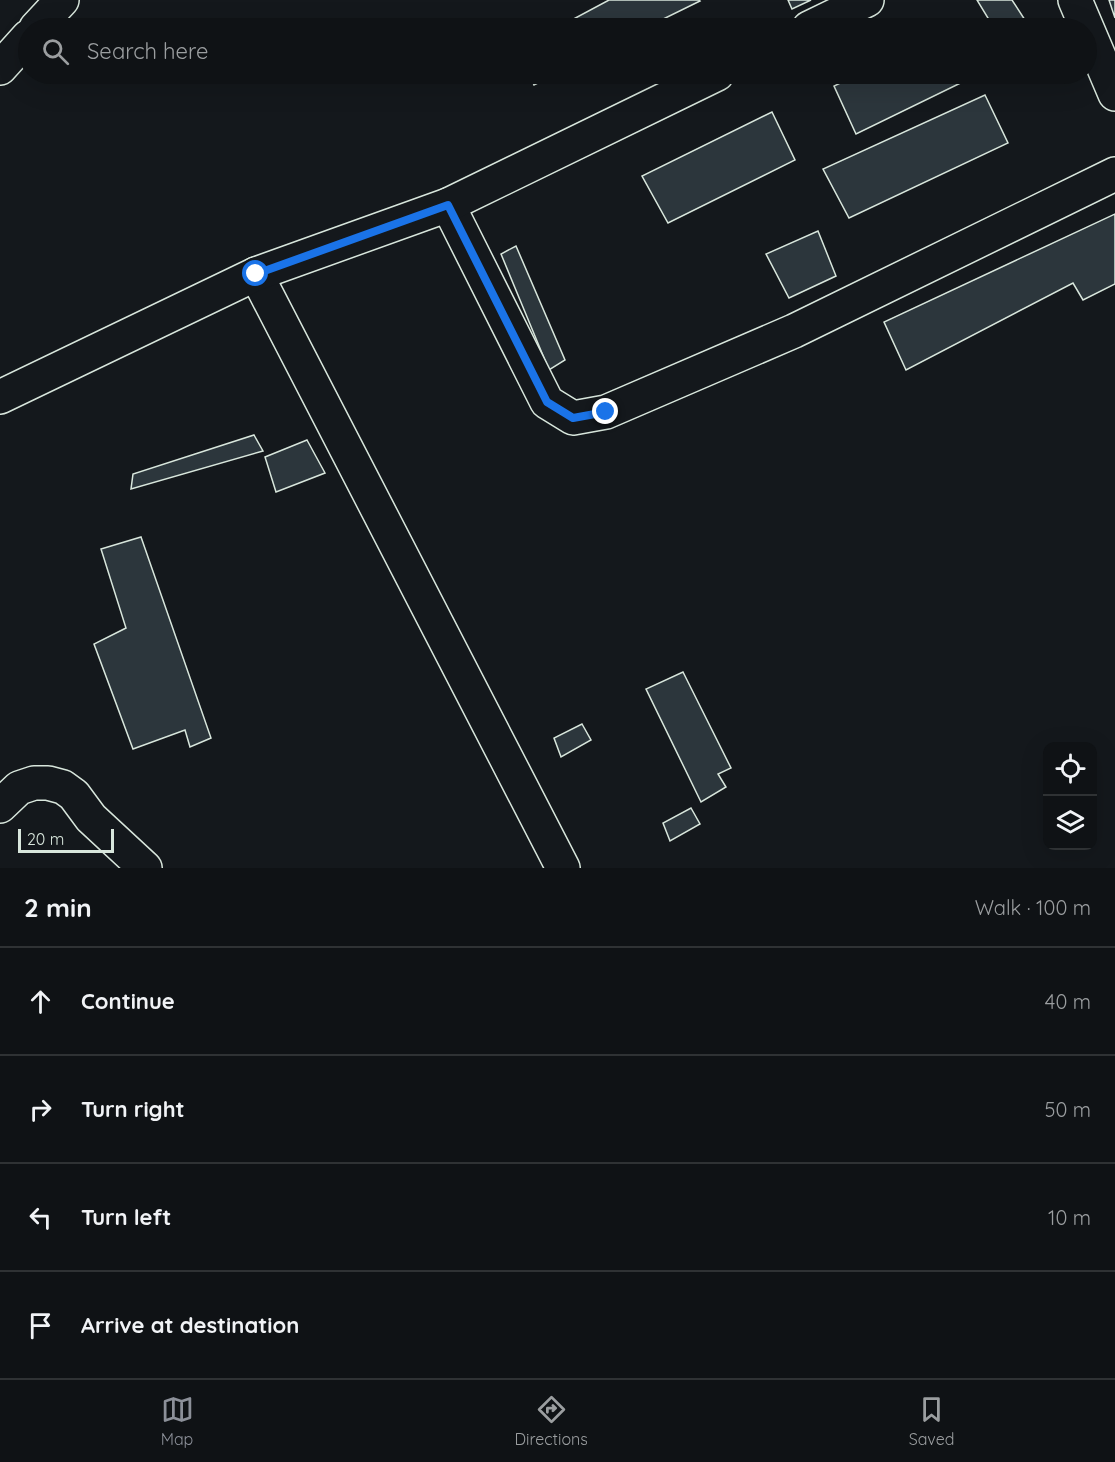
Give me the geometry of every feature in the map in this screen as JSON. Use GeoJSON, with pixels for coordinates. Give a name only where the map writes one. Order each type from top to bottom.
{"type":"FeatureCollection","features":[{"type":"Feature","properties":{"kind":"street"},"geometry":{"type":"LineString","coordinates":[[45,18],[62,0]]}},
{"type":"Feature","properties":{"kind":"street"},"geometry":{"type":"LineString","coordinates":[[830,18],[867,0]]}},
{"type":"Feature","properties":{"kind":"street"},"geometry":{"type":"LineString","coordinates":[[1075,0],[1083,18]]}},
{"type":"Feature","properties":{"kind":"street"},"geometry":{"type":"LineString","coordinates":[[0,68],[18,48]]}},
{"type":"Feature","properties":{"kind":"street"},"geometry":{"type":"LineString","coordinates":[[1097,52],[1115,94]]}},
{"type":"Feature","properties":{"kind":"street"},"geometry":{"type":"LineString","coordinates":[[0,397],[256,274],[448,205],[696,84]]}},
{"type":"Feature","properties":{"kind":"street"},"geometry":{"type":"LineString","coordinates":[[448,205],[547,402],[573,418],[606,412],[794,331],[1115,174]]}},
{"type":"Feature","properties":{"kind":"street"},"geometry":{"type":"LineString","coordinates":[[256,274],[563,868]]}},
{"type":"Feature","properties":{"kind":"street"},"geometry":{"type":"LineString","coordinates":[[0,806],[19,788],[34,783],[48,783],[63,787],[74,795],[91,818],[145,868]]}},
{"type":"Feature","properties":{"kind":"building"},"geometry":{"type":"Polygon","coordinates":[[[609,0],[700,1],[665,18],[575,18],[609,0]]]}},
{"type":"Feature","properties":{"kind":"building"},"geometry":{"type":"Polygon","coordinates":[[[788,0],[811,0],[792,9],[788,0]]]}},
{"type":"Feature","properties":{"kind":"building"},"geometry":{"type":"Polygon","coordinates":[[[977,0],[1012,0],[1024,18],[988,18],[977,0]]]}},
{"type":"Feature","properties":{"kind":"building"},"geometry":{"type":"Polygon","coordinates":[[[1109,0],[1115,0],[1115,18],[1109,0]]]}},
{"type":"Feature","properties":{"kind":"building"},"geometry":{"type":"Polygon","coordinates":[[[838,84],[959,84],[856,134],[834,86],[838,84]]]}},
{"type":"Feature","properties":{"kind":"building"},"geometry":{"type":"Polygon","coordinates":[[[985,95],[1008,143],[849,218],[823,169],[985,95]]]}},
{"type":"Feature","properties":{"kind":"building"},"geometry":{"type":"Polygon","coordinates":[[[772,112],[795,160],[668,223],[642,176],[772,112]]]}},
{"type":"Feature","properties":{"kind":"building"},"geometry":{"type":"Polygon","coordinates":[[[1115,214],[1115,284],[1083,300],[1073,283],[906,370],[884,322],[1115,214]]]}},
{"type":"Feature","properties":{"kind":"building"},"geometry":{"type":"Polygon","coordinates":[[[818,231],[836,276],[789,298],[766,254],[818,231]]]}},
{"type":"Feature","properties":{"kind":"building"},"geometry":{"type":"Polygon","coordinates":[[[516,246],[565,360],[549,370],[501,254],[516,246]]]}},
{"type":"Feature","properties":{"kind":"building"},"geometry":{"type":"Polygon","coordinates":[[[254,435],[263,451],[131,489],[133,474],[254,435]]]}},
{"type":"Feature","properties":{"kind":"building"},"geometry":{"type":"Polygon","coordinates":[[[307,440],[325,473],[276,492],[265,457],[307,440]]]}},
{"type":"Feature","properties":{"kind":"building"},"geometry":{"type":"Polygon","coordinates":[[[141,537],[211,738],[190,747],[185,730],[133,749],[94,644],[126,628],[101,549],[141,537]]]}},
{"type":"Feature","properties":{"kind":"building"},"geometry":{"type":"Polygon","coordinates":[[[683,672],[731,768],[718,774],[726,787],[701,802],[646,689],[683,672]]]}},
{"type":"Feature","properties":{"kind":"building"},"geometry":{"type":"Polygon","coordinates":[[[582,724],[591,740],[561,757],[554,738],[582,724]]]}},
{"type":"Feature","properties":{"kind":"building"},"geometry":{"type":"Polygon","coordinates":[[[691,808],[700,824],[670,841],[663,823],[691,808]]]}},
{"type":"Feature","properties":{"kind":"route"},"geometry":{"type":"LineString","coordinates":[[256,274],[448,205],[547,402],[573,418],[606,412]]}}]}
